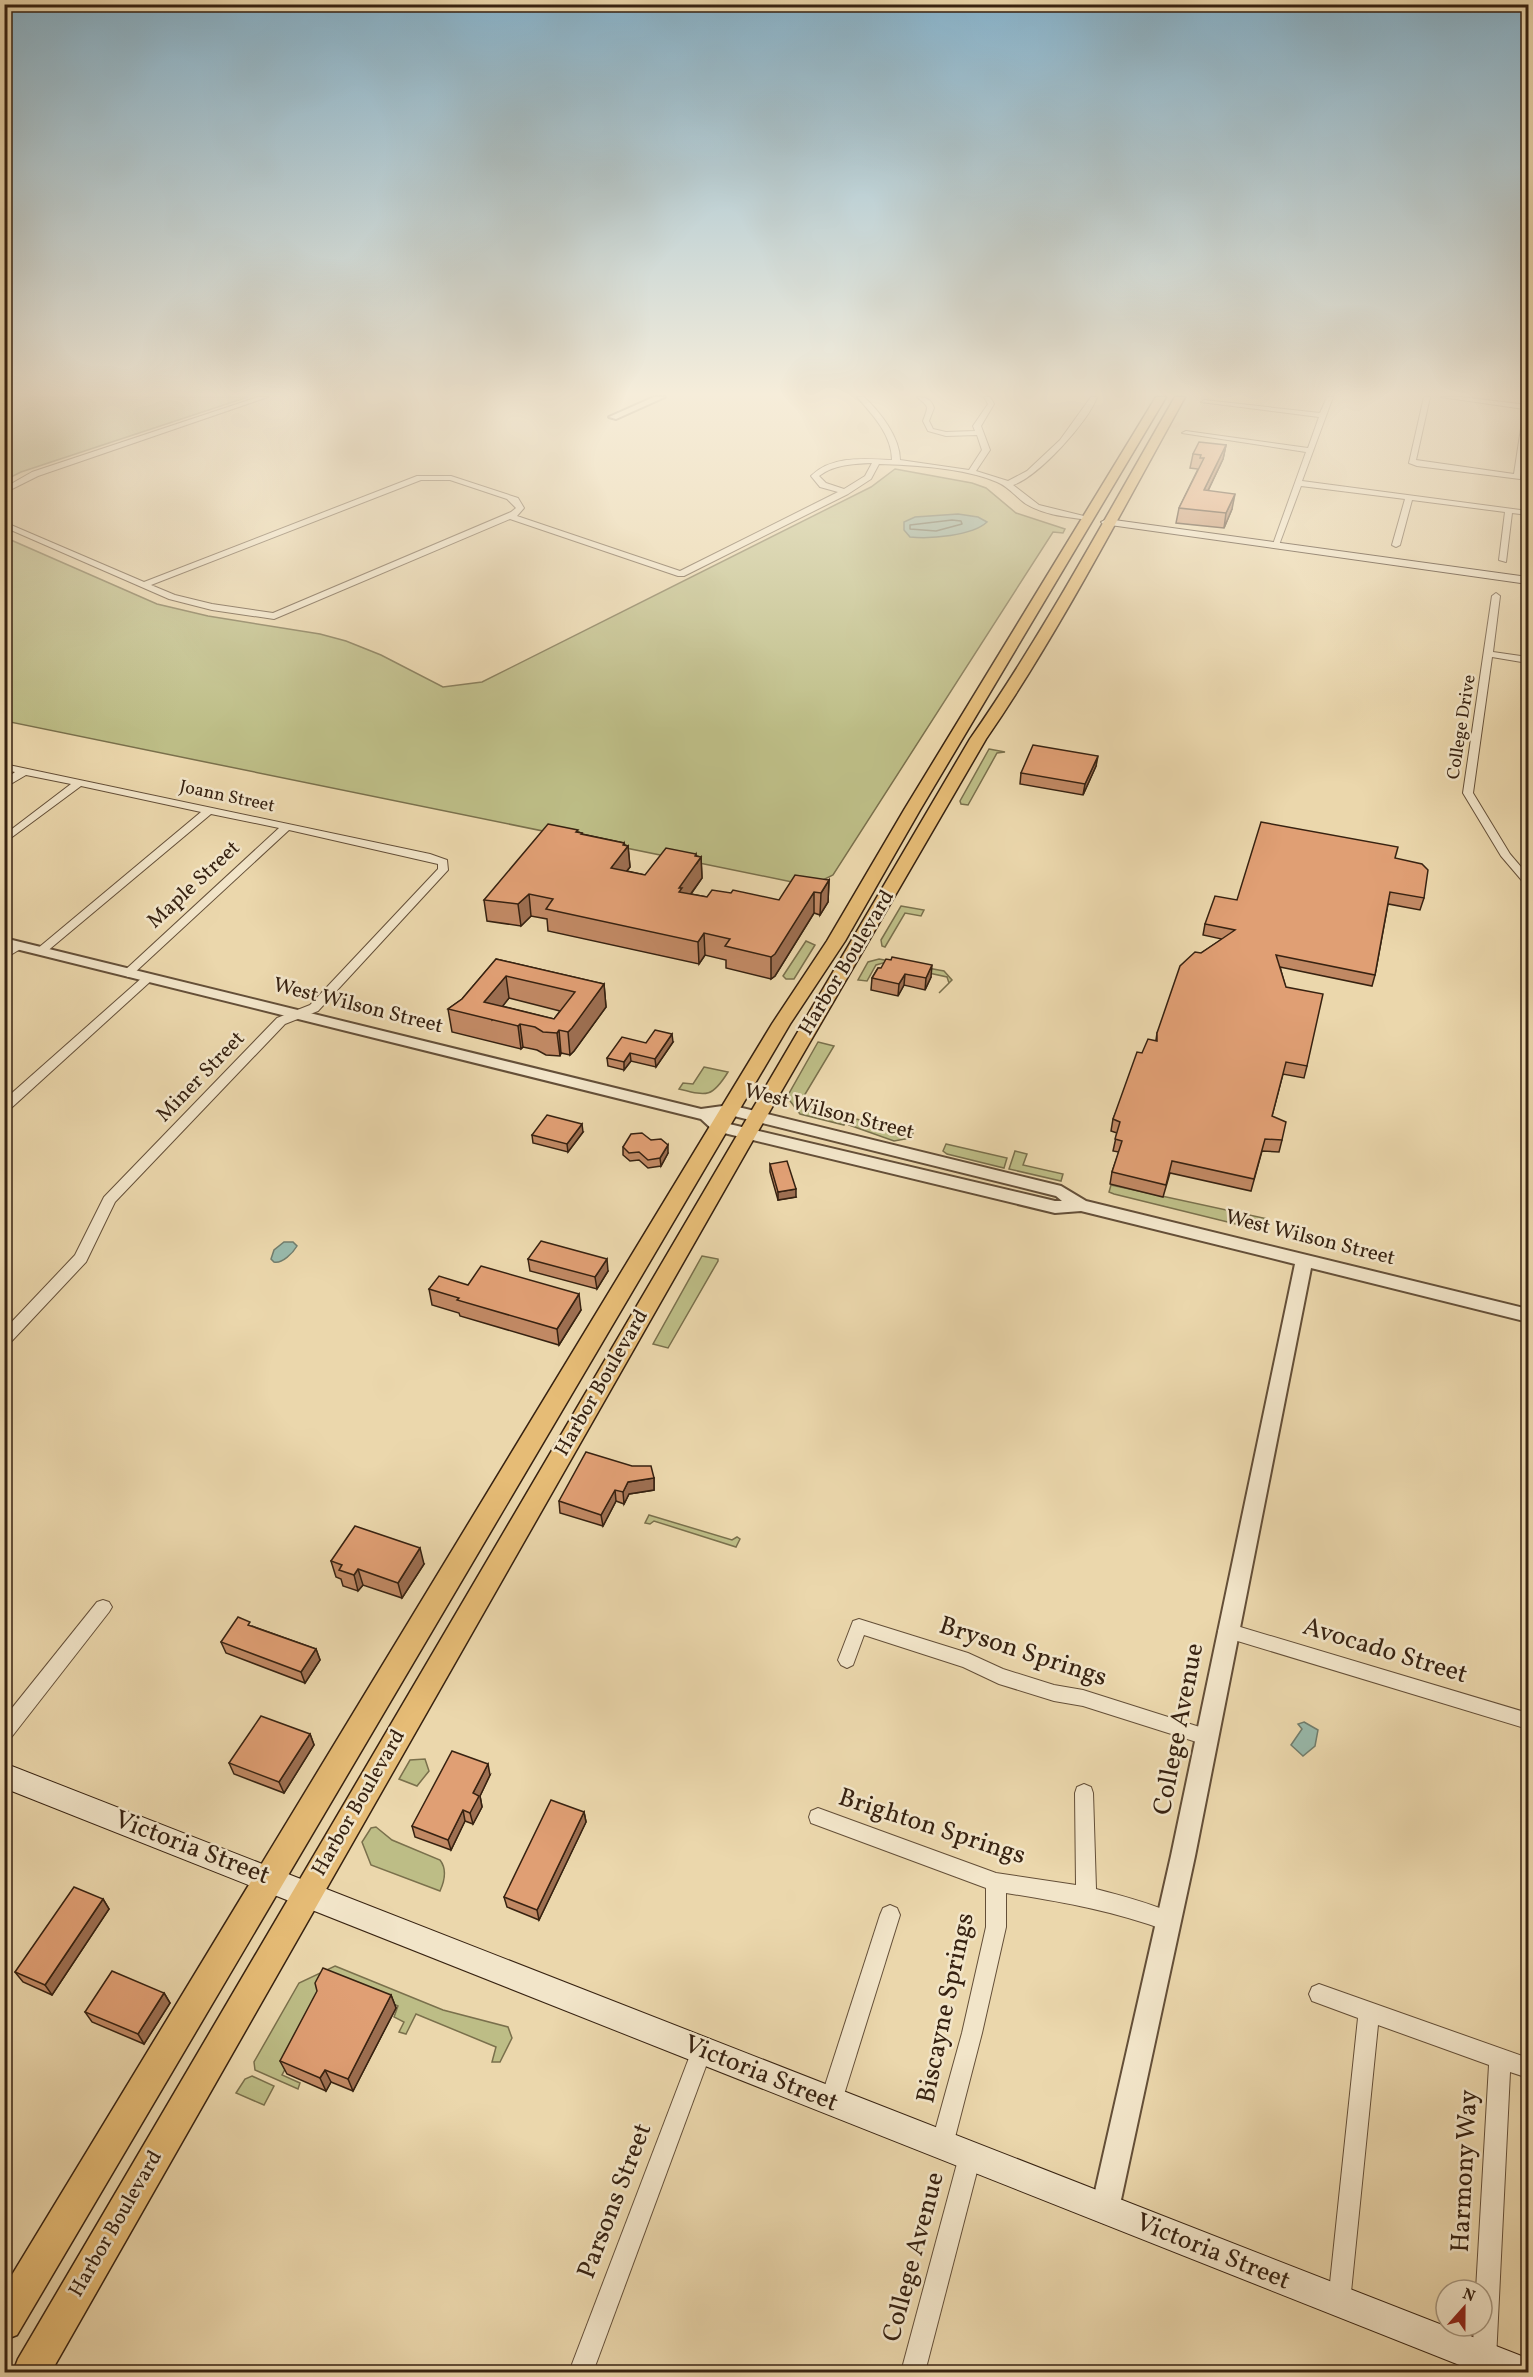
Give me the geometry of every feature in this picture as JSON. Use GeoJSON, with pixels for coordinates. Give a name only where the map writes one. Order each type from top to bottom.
{"type":"FeatureCollection","features":[{"type":"Feature","properties":{"kind":"main road","name":"Harbor Boulevard"},"geometry":{"type":"LineString","coordinates":[[31,2373],[306,1893],[731,1120],[781,1024],[836,941],[1094,508]]}},
{"type":"Feature","properties":{"kind":"main road","name":"Harbor Boulevard"},"geometry":{"type":"LineString","coordinates":[[4,2322],[269,1879],[731,1120],[936,814],[978,739],[1001,706],[1057,613],[1115,508]]}},
{"type":"Feature","properties":{"kind":"main road"},"geometry":{"type":"LineString","coordinates":[[1088,518],[1528,581]]}},
{"type":"Feature","properties":{"kind":"main road","name":"Victoria Street"},"geometry":{"type":"LineString","coordinates":[[4,1775],[1519,2373]]}},
{"type":"Feature","properties":{"kind":"street"},"geometry":{"type":"LineString","coordinates":[[143,585],[343,508]]}},
{"type":"Feature","properties":{"kind":"street"},"geometry":{"type":"LineString","coordinates":[[4,524],[172,597],[212,607],[274,616],[510,516],[520,508]]}},
{"type":"Feature","properties":{"kind":"street"},"geometry":{"type":"LineString","coordinates":[[510,516],[681,574],[813,508]]}},
{"type":"Feature","properties":{"kind":"street"},"geometry":{"type":"LineString","coordinates":[[1044,508],[1088,518]]}},
{"type":"Feature","properties":{"kind":"street"},"geometry":{"type":"LineString","coordinates":[[1275,545],[1289,508]]}},
{"type":"Feature","properties":{"kind":"street"},"geometry":{"type":"LineString","coordinates":[[1396,545],[1407,508]]}},
{"type":"Feature","properties":{"kind":"street"},"geometry":{"type":"LineString","coordinates":[[1493,508],[1528,513]]}},
{"type":"Feature","properties":{"kind":"street"},"geometry":{"type":"LineString","coordinates":[[1503,560],[1509,510]]}},
{"type":"Feature","properties":{"kind":"street","name":"College Drive"},"geometry":{"type":"LineString","coordinates":[[1496,596],[1490,654],[1468,793],[1506,856],[1528,881]]}},
{"type":"Feature","properties":{"kind":"street"},"geometry":{"type":"LineString","coordinates":[[1490,654],[1528,660]]}},
{"type":"Feature","properties":{"kind":"street","name":"Joann Street"},"geometry":{"type":"LineString","coordinates":[[4,767],[442,862]]}},
{"type":"Feature","properties":{"kind":"street"},"geometry":{"type":"LineString","coordinates":[[4,785],[24,771]]}},
{"type":"Feature","properties":{"kind":"street"},"geometry":{"type":"LineString","coordinates":[[4,840],[79,783]]}},
{"type":"Feature","properties":{"kind":"street"},"geometry":{"type":"LineString","coordinates":[[41,951],[209,810]]}},
{"type":"Feature","properties":{"kind":"street","name":"Maple Street"},"geometry":{"type":"LineString","coordinates":[[128,973],[287,827]]}},
{"type":"Feature","properties":{"kind":"street","name":"Miner Street"},"geometry":{"type":"LineString","coordinates":[[4,1340],[81,1258],[110,1200],[281,1021],[315,1007],[443,870],[442,862]]}},
{"type":"Feature","properties":{"kind":"street"},"geometry":{"type":"LineString","coordinates":[[4,956],[11,944]]}},
{"type":"Feature","properties":{"kind":"street","name":"West Wilson Street"},"geometry":{"type":"LineString","coordinates":[[11,944],[731,1120],[1055,1207],[1082,1205],[1528,1315]]}},
{"type":"Feature","properties":{"kind":"street"},"geometry":{"type":"LineString","coordinates":[[4,1107],[148,978]]}},
{"type":"Feature","properties":{"kind":"street","name":"College Avenue"},"geometry":{"type":"LineString","coordinates":[[1105,2210],[1168,1922],[1304,1260]]}},
{"type":"Feature","properties":{"kind":"street"},"geometry":{"type":"LineString","coordinates":[[4,1733],[103,1607]]}},
{"type":"Feature","properties":{"kind":"street","name":"Bryson Springs"},"geometry":{"type":"LineString","coordinates":[[847,1660],[859,1626],[968,1661],[999,1676],[1054,1693],[1083,1698],[1206,1737]]}},
{"type":"Feature","properties":{"kind":"street","name":"Avocado Street"},"geometry":{"type":"LineString","coordinates":[[1227,1631],[1528,1721]]}},
{"type":"Feature","properties":{"kind":"street"},"geometry":{"type":"LineString","coordinates":[[1084,1794],[1086,1896]]}},
{"type":"Feature","properties":{"kind":"street","name":"Brighton Springs"},"geometry":{"type":"LineString","coordinates":[[818,1817],[996,1882],[1086,1896],[1132,1908],[1168,1922]]}},
{"type":"Feature","properties":{"kind":"street","name":"Biscayne Springs"},"geometry":{"type":"LineString","coordinates":[[956,2151],[972,2033],[996,1928],[996,1882]]}},
{"type":"Feature","properties":{"kind":"street"},"geometry":{"type":"LineString","coordinates":[[831,2101],[890,1915]]}},
{"type":"Feature","properties":{"kind":"street"},"geometry":{"type":"LineString","coordinates":[[1319,1994],[1528,2068]]}},
{"type":"Feature","properties":{"kind":"street"},"geometry":{"type":"LineString","coordinates":[[1339,2302],[1369,2012]]}},
{"type":"Feature","properties":{"kind":"street","name":"Parsons Street"},"geometry":{"type":"LineString","coordinates":[[581,2373],[702,2050]]}},
{"type":"Feature","properties":{"kind":"street","name":"Harmony Way"},"geometry":{"type":"LineString","coordinates":[[1484,2359],[1500,2058]]}},
{"type":"Feature","properties":{"kind":"street","name":"College Avenue"},"geometry":{"type":"LineString","coordinates":[[913,2373],[956,2151]]}},
{"type":"Feature","properties":{"kind":"green space"},"geometry":{"type":"Polygon","coordinates":[[[829,508],[1010,508],[1016,513],[1065,529],[1063,533],[1053,532],[833,875],[817,883],[797,883],[5,721],[4,537],[157,604],[208,616],[320,634],[346,641],[381,655],[443,687],[482,682],[829,508]]]}},
{"type":"Feature","properties":{"kind":"green space"},"geometry":{"type":"Polygon","coordinates":[[[989,749],[1005,752],[997,753],[968,805],[961,804],[960,801],[989,749]]]}},
{"type":"Feature","properties":{"kind":"green space"},"geometry":{"type":"Polygon","coordinates":[[[901,906],[924,910],[921,916],[905,913],[885,947],[882,946],[881,940],[901,906]]]}},
{"type":"Feature","properties":{"kind":"green space"},"geometry":{"type":"Polygon","coordinates":[[[806,941],[815,945],[794,979],[786,979],[783,976],[806,941]]]}},
{"type":"Feature","properties":{"kind":"green space"},"geometry":{"type":"Polygon","coordinates":[[[879,959],[944,971],[952,980],[949,983],[947,977],[883,963],[876,965],[867,981],[858,980],[868,962],[879,959]]]}},
{"type":"Feature","properties":{"kind":"green space"},"geometry":{"type":"Polygon","coordinates":[[[818,1042],[834,1046],[801,1101],[807,1108],[847,1117],[844,1125],[800,1114],[787,1097],[818,1042]]]}},
{"type":"Feature","properties":{"kind":"green space"},"geometry":{"type":"Polygon","coordinates":[[[704,1067],[728,1072],[718,1087],[708,1093],[679,1089],[683,1083],[693,1084],[704,1067]]]}},
{"type":"Feature","properties":{"kind":"green space"},"geometry":{"type":"Polygon","coordinates":[[[852,1118],[913,1133],[910,1138],[894,1141],[849,1125],[852,1118]]]}},
{"type":"Feature","properties":{"kind":"green space"},"geometry":{"type":"Polygon","coordinates":[[[946,1144],[1007,1158],[1004,1168],[947,1154],[943,1151],[946,1144]]]}},
{"type":"Feature","properties":{"kind":"green space"},"geometry":{"type":"Polygon","coordinates":[[[1015,1151],[1027,1154],[1023,1165],[1063,1174],[1061,1181],[1009,1169],[1015,1151]]]}},
{"type":"Feature","properties":{"kind":"green space"},"geometry":{"type":"Polygon","coordinates":[[[1111,1185],[1268,1219],[1267,1225],[1252,1228],[1114,1194],[1109,1192],[1111,1185]]]}},
{"type":"Feature","properties":{"kind":"green space"},"geometry":{"type":"Polygon","coordinates":[[[702,1256],[718,1259],[718,1261],[668,1348],[653,1344],[702,1256]]]}},
{"type":"Feature","properties":{"kind":"green space"},"geometry":{"type":"Polygon","coordinates":[[[649,1515],[732,1540],[737,1537],[740,1539],[736,1547],[654,1521],[650,1524],[645,1523],[649,1515]]]}},
{"type":"Feature","properties":{"kind":"green space"},"geometry":{"type":"Polygon","coordinates":[[[425,1759],[429,1771],[417,1786],[399,1779],[410,1760],[425,1759]]]}},
{"type":"Feature","properties":{"kind":"green space"},"geometry":{"type":"Polygon","coordinates":[[[376,1827],[392,1840],[440,1860],[444,1867],[444,1875],[440,1891],[371,1865],[362,1842],[371,1828],[376,1827]]]}},
{"type":"Feature","properties":{"kind":"green space"},"geometry":{"type":"Polygon","coordinates":[[[335,1966],[443,2010],[508,2027],[512,2038],[500,2062],[492,2062],[496,2047],[416,2014],[406,2034],[399,2032],[404,2022],[394,2017],[398,2006],[329,1978],[320,2004],[282,2075],[300,2083],[298,2089],[255,2070],[254,2062],[299,1983],[335,1966]]]}},
{"type":"Feature","properties":{"kind":"green space"},"geometry":{"type":"Polygon","coordinates":[[[252,2076],[274,2086],[264,2105],[236,2093],[245,2079],[252,2076]]]}},
{"type":"Feature","properties":{"kind":"water"},"geometry":{"type":"Polygon","coordinates":[[[958,514],[978,517],[987,522],[971,531],[939,537],[910,537],[904,530],[904,522],[915,517],[958,514]]]}},
{"type":"Feature","properties":{"kind":"water"},"geometry":{"type":"Polygon","coordinates":[[[284,1242],[293,1242],[297,1246],[284,1260],[274,1262],[271,1259],[274,1250],[284,1242]]]}},
{"type":"Feature","properties":{"kind":"water"},"geometry":{"type":"Polygon","coordinates":[[[1304,1722],[1318,1730],[1315,1746],[1303,1756],[1291,1745],[1302,1729],[1298,1724],[1304,1722]]]}},
{"type":"Feature","properties":{"kind":"building"},"geometry":{"type":"Polygon","coordinates":[[[1179,508],[1228,508],[1226,513],[1179,508]]]}},
{"type":"Feature","properties":{"kind":"building"},"geometry":{"type":"Polygon","coordinates":[[[1033,745],[1098,756],[1085,784],[1021,773],[1033,745]]]}},
{"type":"Feature","properties":{"kind":"building"},"geometry":{"type":"Polygon","coordinates":[[[1261,822],[1398,847],[1395,858],[1422,864],[1428,870],[1424,898],[1390,892],[1375,975],[1276,955],[1286,987],[1323,994],[1307,1066],[1286,1062],[1272,1116],[1286,1122],[1282,1140],[1265,1139],[1254,1179],[1172,1161],[1166,1185],[1112,1172],[1122,1141],[1115,1139],[1120,1122],[1113,1119],[1137,1052],[1142,1053],[1148,1039],[1157,1041],[1157,1033],[1180,966],[1195,952],[1201,953],[1235,930],[1205,924],[1215,896],[1237,900],[1261,822]]]}},
{"type":"Feature","properties":{"kind":"building"},"geometry":{"type":"Polygon","coordinates":[[[548,824],[624,843],[623,845],[628,846],[611,868],[645,875],[666,848],[696,854],[695,856],[701,857],[679,888],[682,888],[679,892],[707,897],[712,890],[731,893],[733,890],[779,900],[795,875],[829,880],[821,893],[814,892],[771,957],[725,946],[730,939],[704,933],[698,942],[546,909],[553,899],[529,894],[518,904],[484,900],[548,824]]]}},
{"type":"Feature","properties":{"kind":"building"},"geometry":{"type":"Polygon","coordinates":[[[892,957],[932,965],[926,978],[905,974],[899,984],[872,978],[886,959],[891,960],[892,957]]]}},
{"type":"Feature","properties":{"kind":"building"},"geometry":{"type":"Polygon","coordinates":[[[496,959],[604,984],[568,1032],[559,1030],[557,1033],[543,1032],[535,1027],[520,1024],[518,1026],[448,1009],[462,999],[496,959]],[[506,976],[484,1002],[554,1019],[575,992],[506,976]]]}},
{"type":"Feature","properties":{"kind":"building"},"geometry":{"type":"Polygon","coordinates":[[[655,1030],[672,1034],[655,1059],[630,1053],[624,1062],[607,1058],[622,1037],[646,1043],[655,1030]]]}},
{"type":"Feature","properties":{"kind":"building"},"geometry":{"type":"Polygon","coordinates":[[[547,1115],[582,1124],[567,1144],[532,1135],[547,1115]]]}},
{"type":"Feature","properties":{"kind":"building"},"geometry":{"type":"Polygon","coordinates":[[[642,1133],[651,1140],[661,1139],[668,1145],[660,1158],[648,1160],[639,1152],[629,1153],[623,1147],[631,1134],[642,1133]]]}},
{"type":"Feature","properties":{"kind":"building"},"geometry":{"type":"Polygon","coordinates":[[[787,1161],[796,1189],[778,1192],[770,1164],[787,1161]]]}},
{"type":"Feature","properties":{"kind":"building"},"geometry":{"type":"Polygon","coordinates":[[[541,1241],[607,1259],[595,1277],[528,1259],[541,1241]]]}},
{"type":"Feature","properties":{"kind":"building"},"geometry":{"type":"Polygon","coordinates":[[[481,1266],[579,1294],[557,1329],[457,1300],[459,1298],[429,1289],[439,1276],[468,1285],[481,1266]]]}},
{"type":"Feature","properties":{"kind":"building"},"geometry":{"type":"Polygon","coordinates":[[[586,1452],[632,1466],[651,1466],[654,1478],[628,1482],[623,1492],[615,1490],[601,1515],[559,1501],[586,1452]]]}},
{"type":"Feature","properties":{"kind":"building"},"geometry":{"type":"Polygon","coordinates":[[[355,1526],[420,1548],[398,1583],[358,1569],[354,1575],[339,1570],[342,1565],[331,1561],[355,1526]]]}},
{"type":"Feature","properties":{"kind":"building"},"geometry":{"type":"Polygon","coordinates":[[[238,1617],[250,1622],[248,1625],[316,1649],[301,1672],[221,1642],[238,1617]]]}},
{"type":"Feature","properties":{"kind":"building"},"geometry":{"type":"Polygon","coordinates":[[[261,1716],[310,1734],[279,1782],[229,1763],[261,1716]]]}},
{"type":"Feature","properties":{"kind":"building"},"geometry":{"type":"Polygon","coordinates":[[[452,1751],[488,1764],[473,1793],[479,1796],[470,1813],[463,1810],[448,1840],[412,1826],[452,1751]]]}},
{"type":"Feature","properties":{"kind":"building"},"geometry":{"type":"Polygon","coordinates":[[[551,1800],[584,1812],[537,1910],[504,1897],[551,1800]]]}},
{"type":"Feature","properties":{"kind":"building"},"geometry":{"type":"Polygon","coordinates":[[[74,1887],[103,1899],[45,1985],[15,1972],[74,1887]]]}},
{"type":"Feature","properties":{"kind":"building"},"geometry":{"type":"Polygon","coordinates":[[[323,1968],[391,1995],[348,2079],[325,2070],[320,2078],[280,2061],[317,1991],[315,1983],[323,1968]]]}},
{"type":"Feature","properties":{"kind":"building"},"geometry":{"type":"Polygon","coordinates":[[[112,1971],[164,1993],[138,2034],[85,2012],[112,1971]]]}}]}
